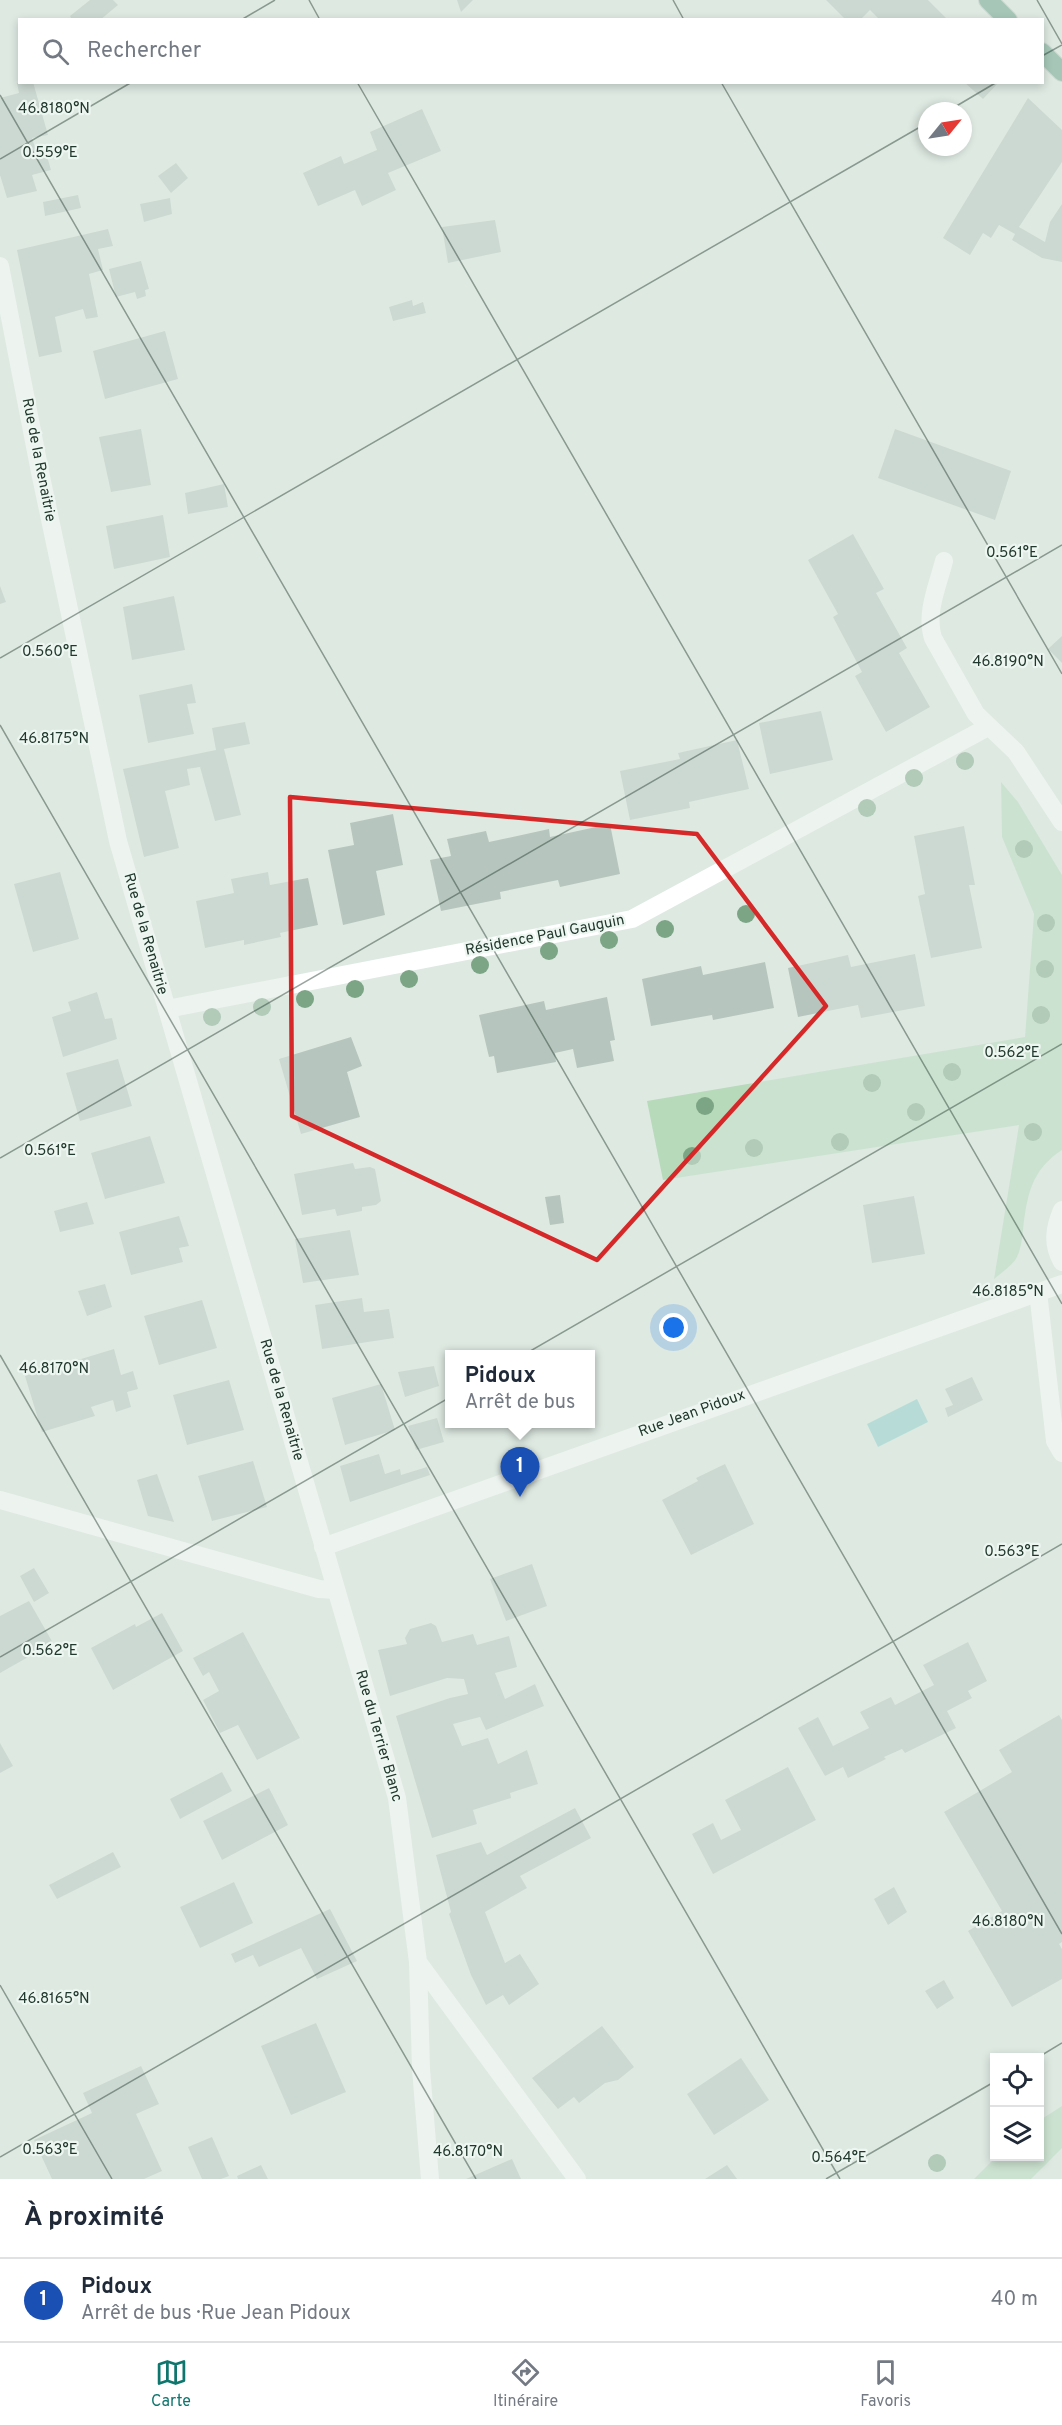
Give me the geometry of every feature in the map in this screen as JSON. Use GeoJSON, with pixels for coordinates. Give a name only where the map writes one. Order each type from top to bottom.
{"type":"FeatureCollection","features":[{"type":"Feature","properties":{"kind":"main road"},"geometry":{"type":"LineString","coordinates":[[988,0],[1006,18]]}},
{"type":"Feature","properties":{"kind":"main road"},"geometry":{"type":"LineString","coordinates":[[1044,54],[1062,72]]}},
{"type":"Feature","properties":{"kind":"street","name":"Rue de la Renaitrie"},"geometry":{"type":"LineString","coordinates":[[0,266],[40,472],[118,841],[336,1590]]}},
{"type":"Feature","properties":{"kind":"street"},"geometry":{"type":"LineString","coordinates":[[944,561],[929,626],[933,638],[976,714],[1016,752],[1062,822]]}},
{"type":"Feature","properties":{"kind":"street","name":"Résidence Paul Gauguin"},"geometry":{"type":"LineString","coordinates":[[167,1009],[632,919],[988,727]]}},
{"type":"Feature","properties":{"kind":"street"},"geometry":{"type":"LineString","coordinates":[[1062,1210],[1055,1226],[1054,1241],[1062,1262]]}},
{"type":"Feature","properties":{"kind":"street","name":"Rue Jean Pidoux"},"geometry":{"type":"LineString","coordinates":[[323,1547],[1062,1284]]}},
{"type":"Feature","properties":{"kind":"street"},"geometry":{"type":"LineString","coordinates":[[1038,1292],[1056,1441],[1062,1453]]}},
{"type":"Feature","properties":{"kind":"street"},"geometry":{"type":"LineString","coordinates":[[0,1500],[319,1589],[336,1590]]}},
{"type":"Feature","properties":{"kind":"street","name":"Rue du Terrier Blanc"},"geometry":{"type":"LineString","coordinates":[[336,1590],[397,1798],[418,1962],[577,2179]]}},
{"type":"Feature","properties":{"kind":"street"},"geometry":{"type":"LineString","coordinates":[[418,1962],[421,2068],[430,2179]]}},
{"type":"Feature","properties":{"kind":"highlighted area"},"geometry":{"type":"Polygon","coordinates":[[[290,797],[697,834],[826,1006],[597,1260],[292,1116],[290,797]]]}},
{"type":"Feature","properties":{"kind":"green space"},"geometry":{"type":"Polygon","coordinates":[[[1001,782],[1018,802],[1062,875],[1062,1150],[1043,1166],[1032,1185],[1026,1206],[1020,1247],[1013,1263],[994,1279],[1019,1125],[663,1180],[647,1101],[1025,1037],[1034,914],[1002,837],[1001,782]]]}},
{"type":"Feature","properties":{"kind":"green space"},"geometry":{"type":"Polygon","coordinates":[[[1062,2106],[1062,2148],[1031,2179],[974,2179],[992,2161],[1044,2161],[1044,2117],[1062,2106]]]}},
{"type":"Feature","properties":{"kind":"water"},"geometry":{"type":"Polygon","coordinates":[[[917,1399],[928,1422],[878,1447],[867,1424],[917,1399]]]}},
{"type":"Feature","properties":{"kind":"building"},"geometry":{"type":"Polygon","coordinates":[[[90,0],[113,0],[118,5],[102,18],[71,18],[70,16],[90,0]]]}},
{"type":"Feature","properties":{"kind":"building"},"geometry":{"type":"Polygon","coordinates":[[[457,0],[473,0],[461,12],[457,0]]]}},
{"type":"Feature","properties":{"kind":"building"},"geometry":{"type":"Polygon","coordinates":[[[826,0],[928,0],[946,18],[878,18],[870,10],[862,18],[844,18],[826,0]]]}},
{"type":"Feature","properties":{"kind":"building"},"geometry":{"type":"Polygon","coordinates":[[[17,83],[34,84],[48,135],[32,138],[36,151],[45,149],[51,170],[32,175],[37,191],[7,198],[0,175],[0,98],[19,93],[17,83]]]}},
{"type":"Feature","properties":{"kind":"building"},"geometry":{"type":"Polygon","coordinates":[[[966,84],[997,84],[983,99],[966,84]]]}},
{"type":"Feature","properties":{"kind":"building"},"geometry":{"type":"Polygon","coordinates":[[[1028,98],[1062,130],[1062,162],[1019,227],[1045,242],[1050,222],[1062,204],[1062,262],[1042,258],[1012,240],[1015,234],[999,225],[991,238],[983,233],[970,255],[943,238],[1028,98]]]}},
{"type":"Feature","properties":{"kind":"building"},"geometry":{"type":"Polygon","coordinates":[[[422,109],[441,151],[388,173],[396,190],[362,206],[355,190],[318,206],[303,173],[341,156],[344,164],[377,150],[370,132],[422,109]]]}},
{"type":"Feature","properties":{"kind":"building"},"geometry":{"type":"Polygon","coordinates":[[[176,163],[188,178],[171,193],[158,176],[176,163]]]}},
{"type":"Feature","properties":{"kind":"building"},"geometry":{"type":"Polygon","coordinates":[[[78,195],[81,208],[45,216],[43,202],[78,195]]]}},
{"type":"Feature","properties":{"kind":"building"},"geometry":{"type":"Polygon","coordinates":[[[170,198],[172,214],[144,222],[140,204],[170,198]]]}},
{"type":"Feature","properties":{"kind":"building"},"geometry":{"type":"Polygon","coordinates":[[[495,220],[501,252],[448,263],[442,227],[495,220]]]}},
{"type":"Feature","properties":{"kind":"building"},"geometry":{"type":"Polygon","coordinates":[[[108,229],[113,246],[98,249],[103,270],[89,274],[98,317],[86,319],[83,309],[55,317],[62,352],[39,357],[17,250],[108,229]]]}},
{"type":"Feature","properties":{"kind":"building"},"geometry":{"type":"Polygon","coordinates":[[[141,261],[149,289],[145,290],[146,296],[137,299],[135,292],[116,297],[109,269],[141,261]]]}},
{"type":"Feature","properties":{"kind":"building"},"geometry":{"type":"Polygon","coordinates":[[[412,300],[413,306],[423,302],[426,313],[393,321],[389,307],[412,300]]]}},
{"type":"Feature","properties":{"kind":"building"},"geometry":{"type":"Polygon","coordinates":[[[165,331],[178,379],[105,399],[93,351],[165,331]]]}},
{"type":"Feature","properties":{"kind":"building"},"geometry":{"type":"Polygon","coordinates":[[[141,429],[151,485],[111,492],[99,437],[141,429]]]}},
{"type":"Feature","properties":{"kind":"building"},"geometry":{"type":"Polygon","coordinates":[[[895,429],[1011,471],[995,520],[878,478],[895,429]]]}},
{"type":"Feature","properties":{"kind":"building"},"geometry":{"type":"Polygon","coordinates":[[[224,484],[228,507],[188,514],[185,493],[224,484]]]}},
{"type":"Feature","properties":{"kind":"building"},"geometry":{"type":"Polygon","coordinates":[[[163,515],[170,557],[114,569],[106,526],[163,515]]]}},
{"type":"Feature","properties":{"kind":"building"},"geometry":{"type":"Polygon","coordinates":[[[853,534],[884,589],[876,593],[907,648],[899,653],[930,707],[886,732],[855,676],[862,672],[833,617],[838,614],[808,560],[853,534]]]}},
{"type":"Feature","properties":{"kind":"building"},"geometry":{"type":"Polygon","coordinates":[[[0,586],[6,602],[0,604],[0,586]]]}},
{"type":"Feature","properties":{"kind":"building"},"geometry":{"type":"Polygon","coordinates":[[[174,596],[185,650],[132,660],[123,607],[174,596]]]}},
{"type":"Feature","properties":{"kind":"building"},"geometry":{"type":"Polygon","coordinates":[[[1062,636],[1062,663],[1048,649],[1062,636]]]}},
{"type":"Feature","properties":{"kind":"building"},"geometry":{"type":"Polygon","coordinates":[[[192,684],[196,703],[187,704],[194,734],[148,743],[139,695],[192,684]]]}},
{"type":"Feature","properties":{"kind":"building"},"geometry":{"type":"Polygon","coordinates":[[[821,711],[833,760],[770,774],[759,723],[821,711]]]}},
{"type":"Feature","properties":{"kind":"building"},"geometry":{"type":"Polygon","coordinates":[[[245,722],[250,744],[224,749],[241,815],[215,821],[200,767],[187,769],[190,785],[165,791],[179,848],[144,857],[123,769],[216,750],[212,728],[245,722]]]}},
{"type":"Feature","properties":{"kind":"building"},"geometry":{"type":"Polygon","coordinates":[[[737,740],[749,789],[689,802],[690,808],[630,820],[620,771],[680,759],[678,753],[737,740]]]}},
{"type":"Feature","properties":{"kind":"building"},"geometry":{"type":"Polygon","coordinates":[[[393,814],[403,865],[376,871],[385,915],[343,925],[328,850],[354,845],[350,823],[393,814]]]}},
{"type":"Feature","properties":{"kind":"building"},"geometry":{"type":"Polygon","coordinates":[[[610,824],[620,874],[560,887],[558,880],[500,892],[501,899],[441,911],[430,860],[451,856],[447,839],[486,831],[489,842],[549,829],[550,837],[610,824]]]}},
{"type":"Feature","properties":{"kind":"building"},"geometry":{"type":"Polygon","coordinates":[[[964,826],[975,885],[969,885],[982,948],[931,958],[918,896],[925,894],[914,836],[964,826]]]}},
{"type":"Feature","properties":{"kind":"building"},"geometry":{"type":"Polygon","coordinates":[[[60,872],[79,939],[33,952],[14,884],[60,872]]]}},
{"type":"Feature","properties":{"kind":"building"},"geometry":{"type":"Polygon","coordinates":[[[268,872],[270,885],[308,878],[318,925],[280,933],[281,937],[244,945],[244,940],[205,948],[196,901],[234,893],[231,879],[268,872]]]}},
{"type":"Feature","properties":{"kind":"building"},"geometry":{"type":"Polygon","coordinates":[[[915,954],[925,1006],[861,1018],[858,1005],[798,1017],[788,968],[848,955],[851,967],[915,954]]]}},
{"type":"Feature","properties":{"kind":"building"},"geometry":{"type":"Polygon","coordinates":[[[765,962],[774,1008],[713,1020],[712,1015],[651,1026],[642,979],[701,966],[703,975],[765,962]]]}},
{"type":"Feature","properties":{"kind":"building"},"geometry":{"type":"Polygon","coordinates":[[[97,992],[105,1019],[112,1018],[117,1039],[63,1057],[52,1017],[71,1011],[68,1002],[97,992]]]}},
{"type":"Feature","properties":{"kind":"building"},"geometry":{"type":"Polygon","coordinates":[[[607,997],[615,1040],[610,1041],[614,1061],[577,1068],[573,1049],[555,1053],[556,1062],[497,1073],[494,1056],[489,1057],[479,1015],[544,1001],[546,1010],[607,997]]]}},
{"type":"Feature","properties":{"kind":"building"},"geometry":{"type":"Polygon","coordinates":[[[351,1037],[362,1066],[347,1072],[360,1117],[301,1134],[279,1059],[351,1037]]]}},
{"type":"Feature","properties":{"kind":"building"},"geometry":{"type":"Polygon","coordinates":[[[118,1059],[132,1106],[80,1121],[66,1073],[118,1059]]]}},
{"type":"Feature","properties":{"kind":"building"},"geometry":{"type":"Polygon","coordinates":[[[150,1136],[165,1183],[105,1199],[91,1153],[150,1136]]]}},
{"type":"Feature","properties":{"kind":"building"},"geometry":{"type":"Polygon","coordinates":[[[353,1163],[355,1169],[370,1167],[375,1169],[381,1201],[376,1205],[362,1207],[362,1211],[337,1216],[335,1209],[302,1215],[294,1174],[353,1163]]]}},
{"type":"Feature","properties":{"kind":"building"},"geometry":{"type":"Polygon","coordinates":[[[560,1195],[564,1223],[550,1225],[545,1197],[560,1195]]]}},
{"type":"Feature","properties":{"kind":"building"},"geometry":{"type":"Polygon","coordinates":[[[914,1196],[925,1254],[872,1263],[863,1205],[914,1196]]]}},
{"type":"Feature","properties":{"kind":"building"},"geometry":{"type":"Polygon","coordinates":[[[87,1202],[94,1224],[60,1232],[54,1211],[87,1202]]]}},
{"type":"Feature","properties":{"kind":"building"},"geometry":{"type":"Polygon","coordinates":[[[179,1216],[189,1246],[179,1248],[183,1262],[131,1275],[119,1232],[179,1216]]]}},
{"type":"Feature","properties":{"kind":"building"},"geometry":{"type":"Polygon","coordinates":[[[350,1230],[359,1275],[303,1283],[295,1239],[350,1230]]]}},
{"type":"Feature","properties":{"kind":"building"},"geometry":{"type":"Polygon","coordinates":[[[105,1284],[112,1307],[87,1316],[78,1291],[105,1284]]]}},
{"type":"Feature","properties":{"kind":"building"},"geometry":{"type":"Polygon","coordinates":[[[362,1298],[364,1312],[389,1309],[394,1338],[322,1349],[315,1305],[362,1298]]]}},
{"type":"Feature","properties":{"kind":"building"},"geometry":{"type":"Polygon","coordinates":[[[202,1300],[217,1348],[159,1365],[144,1316],[202,1300]]]}},
{"type":"Feature","properties":{"kind":"building"},"geometry":{"type":"Polygon","coordinates":[[[114,1349],[121,1375],[133,1371],[138,1389],[127,1392],[131,1407],[116,1412],[113,1400],[91,1407],[95,1416],[42,1432],[25,1376],[114,1349]]]}},
{"type":"Feature","properties":{"kind":"building"},"geometry":{"type":"Polygon","coordinates":[[[434,1366],[439,1386],[405,1397],[398,1372],[434,1366]]]}},
{"type":"Feature","properties":{"kind":"building"},"geometry":{"type":"Polygon","coordinates":[[[972,1377],[983,1400],[948,1417],[945,1408],[953,1405],[945,1389],[972,1377]]]}},
{"type":"Feature","properties":{"kind":"building"},"geometry":{"type":"Polygon","coordinates":[[[229,1380],[244,1430],[187,1445],[173,1395],[229,1380]]]}},
{"type":"Feature","properties":{"kind":"building"},"geometry":{"type":"Polygon","coordinates":[[[381,1384],[395,1430],[345,1445],[332,1398],[381,1384]]]}},
{"type":"Feature","properties":{"kind":"building"},"geometry":{"type":"Polygon","coordinates":[[[437,1418],[444,1442],[416,1450],[408,1426],[437,1418]]]}},
{"type":"Feature","properties":{"kind":"building"},"geometry":{"type":"Polygon","coordinates":[[[379,1454],[385,1474],[400,1469],[401,1475],[427,1467],[430,1475],[350,1502],[340,1466],[379,1454]]]}},
{"type":"Feature","properties":{"kind":"building"},"geometry":{"type":"Polygon","coordinates":[[[253,1461],[267,1507],[212,1521],[198,1476],[253,1461]]]}},
{"type":"Feature","properties":{"kind":"building"},"geometry":{"type":"Polygon","coordinates":[[[725,1464],[754,1524],[691,1555],[662,1500],[698,1481],[696,1478],[725,1464]]]}},
{"type":"Feature","properties":{"kind":"building"},"geometry":{"type":"Polygon","coordinates":[[[157,1474],[174,1522],[148,1516],[137,1480],[157,1474]]]}},
{"type":"Feature","properties":{"kind":"building"},"geometry":{"type":"Polygon","coordinates":[[[532,1564],[547,1606],[506,1621],[490,1579],[532,1564]]]}},
{"type":"Feature","properties":{"kind":"building"},"geometry":{"type":"Polygon","coordinates":[[[34,1568],[49,1593],[34,1602],[20,1576],[34,1568]]]}},
{"type":"Feature","properties":{"kind":"building"},"geometry":{"type":"Polygon","coordinates":[[[29,1601],[53,1643],[0,1673],[0,1616],[29,1601]]]}},
{"type":"Feature","properties":{"kind":"building"},"geometry":{"type":"Polygon","coordinates":[[[162,1613],[183,1651],[113,1690],[91,1648],[135,1624],[136,1627],[162,1613]]]}},
{"type":"Feature","properties":{"kind":"building"},"geometry":{"type":"Polygon","coordinates":[[[431,1623],[436,1626],[442,1642],[473,1634],[477,1645],[509,1636],[517,1667],[495,1673],[505,1699],[535,1684],[544,1706],[486,1730],[480,1717],[453,1724],[462,1746],[488,1738],[498,1764],[527,1750],[538,1784],[510,1793],[511,1798],[473,1810],[477,1824],[432,1838],[396,1716],[468,1694],[464,1679],[447,1678],[390,1696],[378,1650],[407,1644],[405,1638],[410,1629],[431,1623]]]}},
{"type":"Feature","properties":{"kind":"building"},"geometry":{"type":"Polygon","coordinates":[[[243,1632],[300,1738],[257,1760],[238,1725],[220,1733],[203,1700],[219,1691],[209,1672],[203,1676],[193,1658],[243,1632]]]}},
{"type":"Feature","properties":{"kind":"building"},"geometry":{"type":"Polygon","coordinates":[[[968,1642],[987,1681],[968,1691],[972,1698],[947,1711],[956,1728],[905,1753],[902,1749],[884,1757],[886,1759],[848,1778],[843,1767],[825,1776],[798,1728],[818,1717],[833,1746],[869,1728],[860,1712],[891,1697],[895,1705],[934,1685],[923,1665],[968,1642]]]}},
{"type":"Feature","properties":{"kind":"building"},"geometry":{"type":"Polygon","coordinates":[[[1059,1715],[1062,1720],[1062,1942],[1059,1944],[1062,1949],[1062,1979],[1012,2007],[968,1931],[1002,1911],[944,1812],[1012,1772],[999,1750],[1059,1715]]]}},
{"type":"Feature","properties":{"kind":"building"},"geometry":{"type":"Polygon","coordinates":[[[0,1743],[13,1766],[0,1773],[0,1743]]]}},
{"type":"Feature","properties":{"kind":"building"},"geometry":{"type":"Polygon","coordinates":[[[788,1767],[816,1820],[713,1874],[692,1834],[713,1823],[721,1840],[741,1830],[725,1800],[788,1767]]]}},
{"type":"Feature","properties":{"kind":"building"},"geometry":{"type":"Polygon","coordinates":[[[222,1772],[232,1791],[180,1819],[170,1799],[222,1772]]]}},
{"type":"Feature","properties":{"kind":"building"},"geometry":{"type":"Polygon","coordinates":[[[269,1788],[288,1825],[222,1860],[203,1821],[269,1788]]]}},
{"type":"Feature","properties":{"kind":"building"},"geometry":{"type":"Polygon","coordinates":[[[575,1808],[591,1838],[520,1876],[527,1888],[485,1912],[505,1963],[520,1954],[539,1984],[509,2005],[503,1995],[486,2005],[471,1975],[449,1914],[451,1912],[436,1855],[481,1842],[487,1855],[575,1808]]]}},
{"type":"Feature","properties":{"kind":"building"},"geometry":{"type":"Polygon","coordinates":[[[113,1852],[121,1867],[57,1899],[49,1885],[113,1852]]]}},
{"type":"Feature","properties":{"kind":"building"},"geometry":{"type":"Polygon","coordinates":[[[234,1882],[253,1923],[200,1948],[180,1907],[234,1882]]]}},
{"type":"Feature","properties":{"kind":"building"},"geometry":{"type":"Polygon","coordinates":[[[894,1887],[907,1912],[888,1925],[874,1899],[894,1887]]]}},
{"type":"Feature","properties":{"kind":"building"},"geometry":{"type":"Polygon","coordinates":[[[330,1909],[357,1961],[317,1979],[301,1948],[259,1967],[253,1955],[235,1963],[231,1954],[330,1909]]]}},
{"type":"Feature","properties":{"kind":"building"},"geometry":{"type":"Polygon","coordinates":[[[944,1980],[954,1998],[937,2009],[925,1991],[944,1980]]]}},
{"type":"Feature","properties":{"kind":"building"},"geometry":{"type":"Polygon","coordinates":[[[316,2023],[346,2092],[291,2115],[261,2046],[316,2023]]]}},
{"type":"Feature","properties":{"kind":"building"},"geometry":{"type":"Polygon","coordinates":[[[602,2026],[634,2067],[618,2080],[605,2083],[579,2103],[574,2097],[558,2109],[532,2078],[602,2026]]]}},
{"type":"Feature","properties":{"kind":"building"},"geometry":{"type":"Polygon","coordinates":[[[741,2058],[769,2100],[714,2135],[687,2094],[741,2058]]]}},
{"type":"Feature","properties":{"kind":"building"},"geometry":{"type":"Polygon","coordinates":[[[141,2066],[159,2104],[136,2114],[162,2171],[144,2179],[52,2179],[34,2140],[92,2113],[83,2093],[141,2066]]]}},
{"type":"Feature","properties":{"kind":"building"},"geometry":{"type":"Polygon","coordinates":[[[212,2137],[229,2176],[221,2179],[202,2179],[188,2147],[212,2137]]]}},
{"type":"Feature","properties":{"kind":"building"},"geometry":{"type":"Polygon","coordinates":[[[512,2159],[521,2179],[466,2179],[512,2159]]]}},
{"type":"Feature","properties":{"kind":"building"},"geometry":{"type":"Polygon","coordinates":[[[261,2165],[268,2179],[238,2179],[237,2176],[261,2165]]]}},
{"type":"Feature","properties":{"kind":"building"},"geometry":{"type":"Polygon","coordinates":[[[727,2165],[737,2179],[705,2179],[727,2165]]]}},
{"type":"Feature","properties":{"kind":"place","name":"Pidoux"},"geometry":{"type":"Point","coordinates":[520,1497]}}]}
